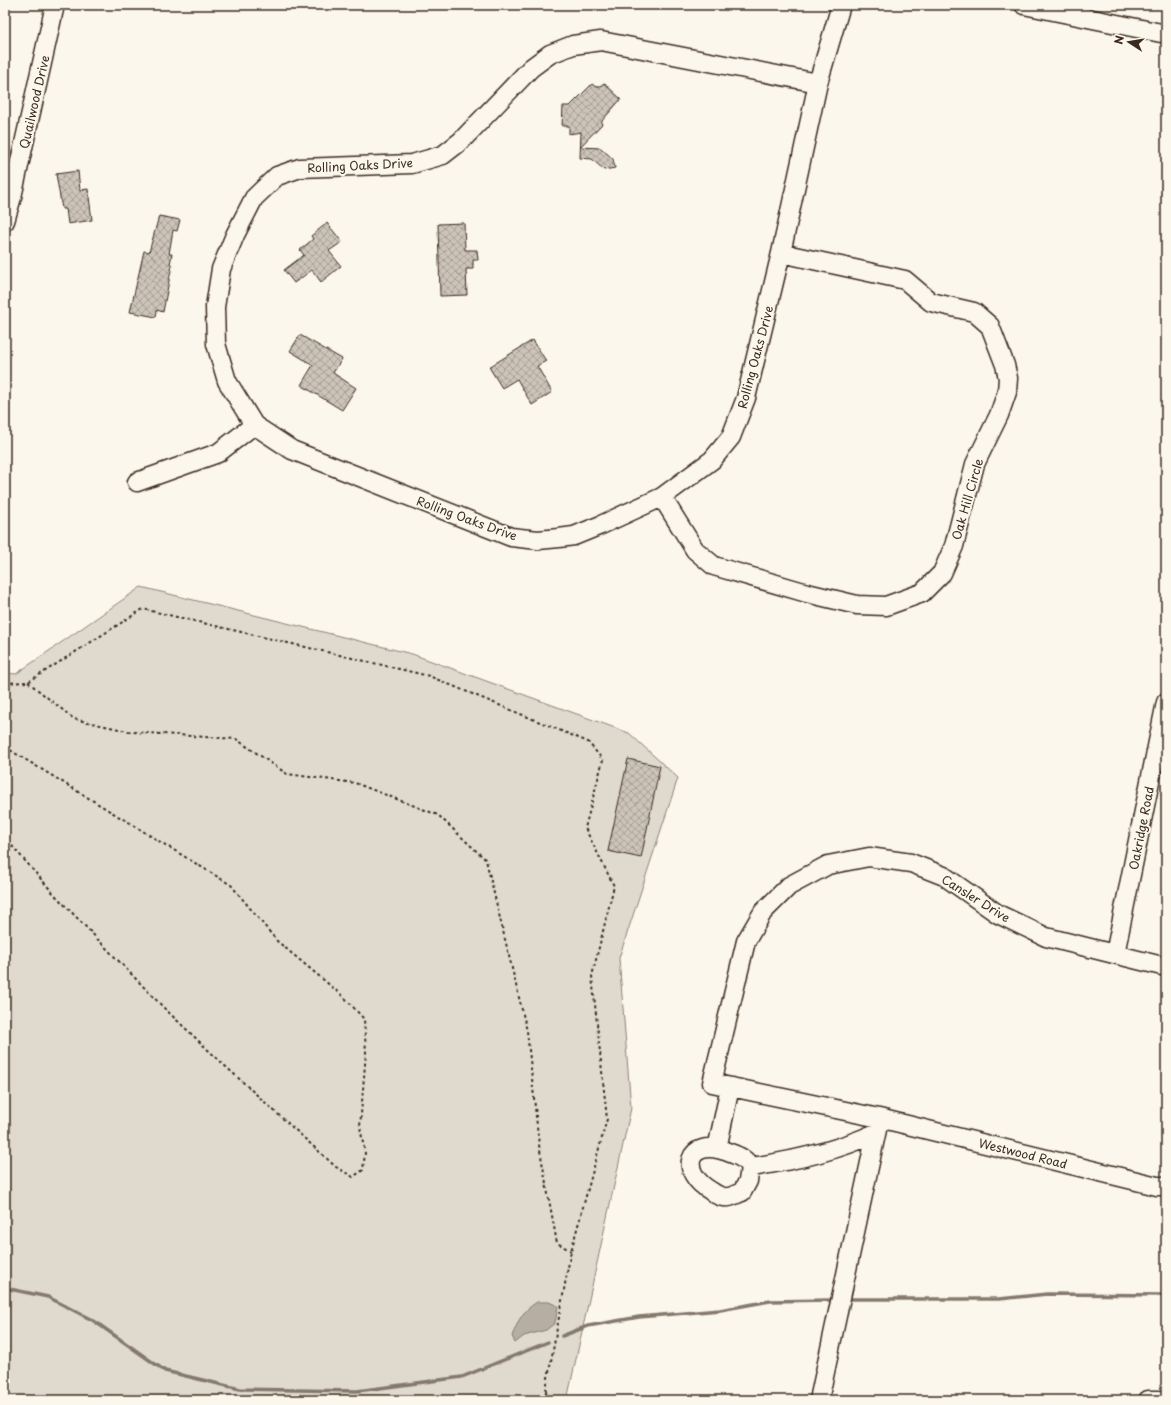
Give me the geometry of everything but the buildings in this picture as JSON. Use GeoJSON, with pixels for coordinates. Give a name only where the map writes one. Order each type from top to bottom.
{"type":"FeatureCollection","features":[{"type":"Feature","properties":{"kind":"street","name":"Quailwood Drive"},"geometry":{"type":"LineString","coordinates":[[5,221],[12,197],[55,5]]}},
{"type":"Feature","properties":{"kind":"street","name":"Rolling Oaks Drive"},"geometry":{"type":"LineString","coordinates":[[818,83],[601,41],[573,45],[550,54],[531,68],[461,141],[443,155],[412,164],[300,168],[277,176],[254,198],[235,235],[221,269],[215,307],[216,344],[227,381],[254,425],[292,450],[511,537],[538,540],[574,536],[587,532],[662,497],[712,460],[731,437],[746,398],[781,252],[818,83],[841,5]]}},
{"type":"Feature","properties":{"kind":"street"},"geometry":{"type":"LineString","coordinates":[[1024,5],[1166,34]]}},
{"type":"Feature","properties":{"kind":"street","name":"Oak Hill Circle"},"geometry":{"type":"LineString","coordinates":[[662,497],[695,550],[714,566],[807,593],[857,605],[886,606],[922,593],[942,573],[954,546],[975,464],[999,415],[1007,392],[1008,378],[1005,365],[990,326],[974,312],[931,302],[905,280],[781,252]]}},
{"type":"Feature","properties":{"kind":"street"},"geometry":{"type":"LineString","coordinates":[[137,482],[218,453],[254,425]]}},
{"type":"Feature","properties":{"kind":"street","name":"Oakridge Road"},"geometry":{"type":"LineString","coordinates":[[1115,954],[1166,702]]}},
{"type":"Feature","properties":{"kind":"street","name":"Cansler Drive"},"geometry":{"type":"LineString","coordinates":[[712,1083],[746,941],[763,912],[790,886],[828,865],[869,857],[911,863],[944,876],[998,914],[1046,937],[1166,967]]}},
{"type":"Feature","properties":{"kind":"street","name":"Westwood Road"},"geometry":{"type":"LineString","coordinates":[[712,1083],[878,1126],[1157,1186],[1166,1186]]}},
{"type":"Feature","properties":{"kind":"street"},"geometry":{"type":"LineString","coordinates":[[717,1149],[730,1087]]}},
{"type":"Feature","properties":{"kind":"street"},"geometry":{"type":"LineString","coordinates":[[750,1167],[818,1154],[852,1144],[878,1126]]}},
{"type":"Feature","properties":{"kind":"street"},"geometry":{"type":"LineString","coordinates":[[819,1400],[878,1126]]}},
{"type":"Feature","properties":{"kind":"street"},"geometry":{"type":"LineString","coordinates":[[706,1148],[717,1149],[739,1156],[747,1161],[750,1167],[748,1181],[742,1192],[728,1197],[716,1195],[702,1187],[693,1176],[690,1168],[691,1160],[698,1150],[706,1148]]}},
{"type":"Feature","properties":{"kind":"street"},"geometry":{"type":"LineString","coordinates":[[1148,1400],[1159,1400]]}},
{"type":"Feature","properties":{"kind":"path"},"geometry":{"type":"LineString","coordinates":[[5,683],[28,682],[143,609],[429,676],[588,742],[603,760],[585,828],[614,886],[592,976],[607,1119],[572,1251],[544,1400]]}},
{"type":"Feature","properties":{"kind":"path"},"geometry":{"type":"LineString","coordinates":[[28,682],[74,719],[132,732],[236,739],[287,774],[355,783],[438,815],[486,860],[527,1031],[539,1145],[557,1243],[572,1251]]}},
{"type":"Feature","properties":{"kind":"path"},"geometry":{"type":"LineString","coordinates":[[5,747],[231,885],[277,941],[344,997],[364,1019],[366,1052],[360,1127],[366,1153],[363,1170],[353,1176],[336,1167],[224,1065],[164,1008],[55,895],[5,838]]}},
{"type":"Feature","properties":{"kind":"path"},"geometry":{"type":"LineString","coordinates":[[546,1387],[547,1400]]}},
{"type":"Feature","properties":{"kind":"shaded area"},"geometry":{"type":"Polygon","coordinates":[[[141,587],[412,654],[629,733],[678,778],[619,958],[631,1108],[567,1400],[5,1400],[5,673],[16,674],[141,587]]]}},
{"type":"Feature","properties":{"kind":"shaded area"},"geometry":{"type":"Polygon","coordinates":[[[537,1302],[549,1302],[558,1306],[555,1323],[546,1330],[524,1336],[515,1343],[512,1336],[519,1321],[527,1309],[537,1302]]]}},
{"type":"Feature","properties":{"kind":"waterway"},"geometry":{"type":"LineString","coordinates":[[5,1288],[48,1297],[94,1321],[165,1371],[240,1389],[357,1391],[462,1377],[548,1342]]}},
{"type":"Feature","properties":{"kind":"waterway"},"geometry":{"type":"LineString","coordinates":[[851,1299],[999,1299],[1047,1294],[1166,1295]]}},
{"type":"Feature","properties":{"kind":"waterway"},"geometry":{"type":"LineString","coordinates":[[562,1336],[588,1326],[639,1317],[720,1310],[770,1301],[830,1300]]}}]}
